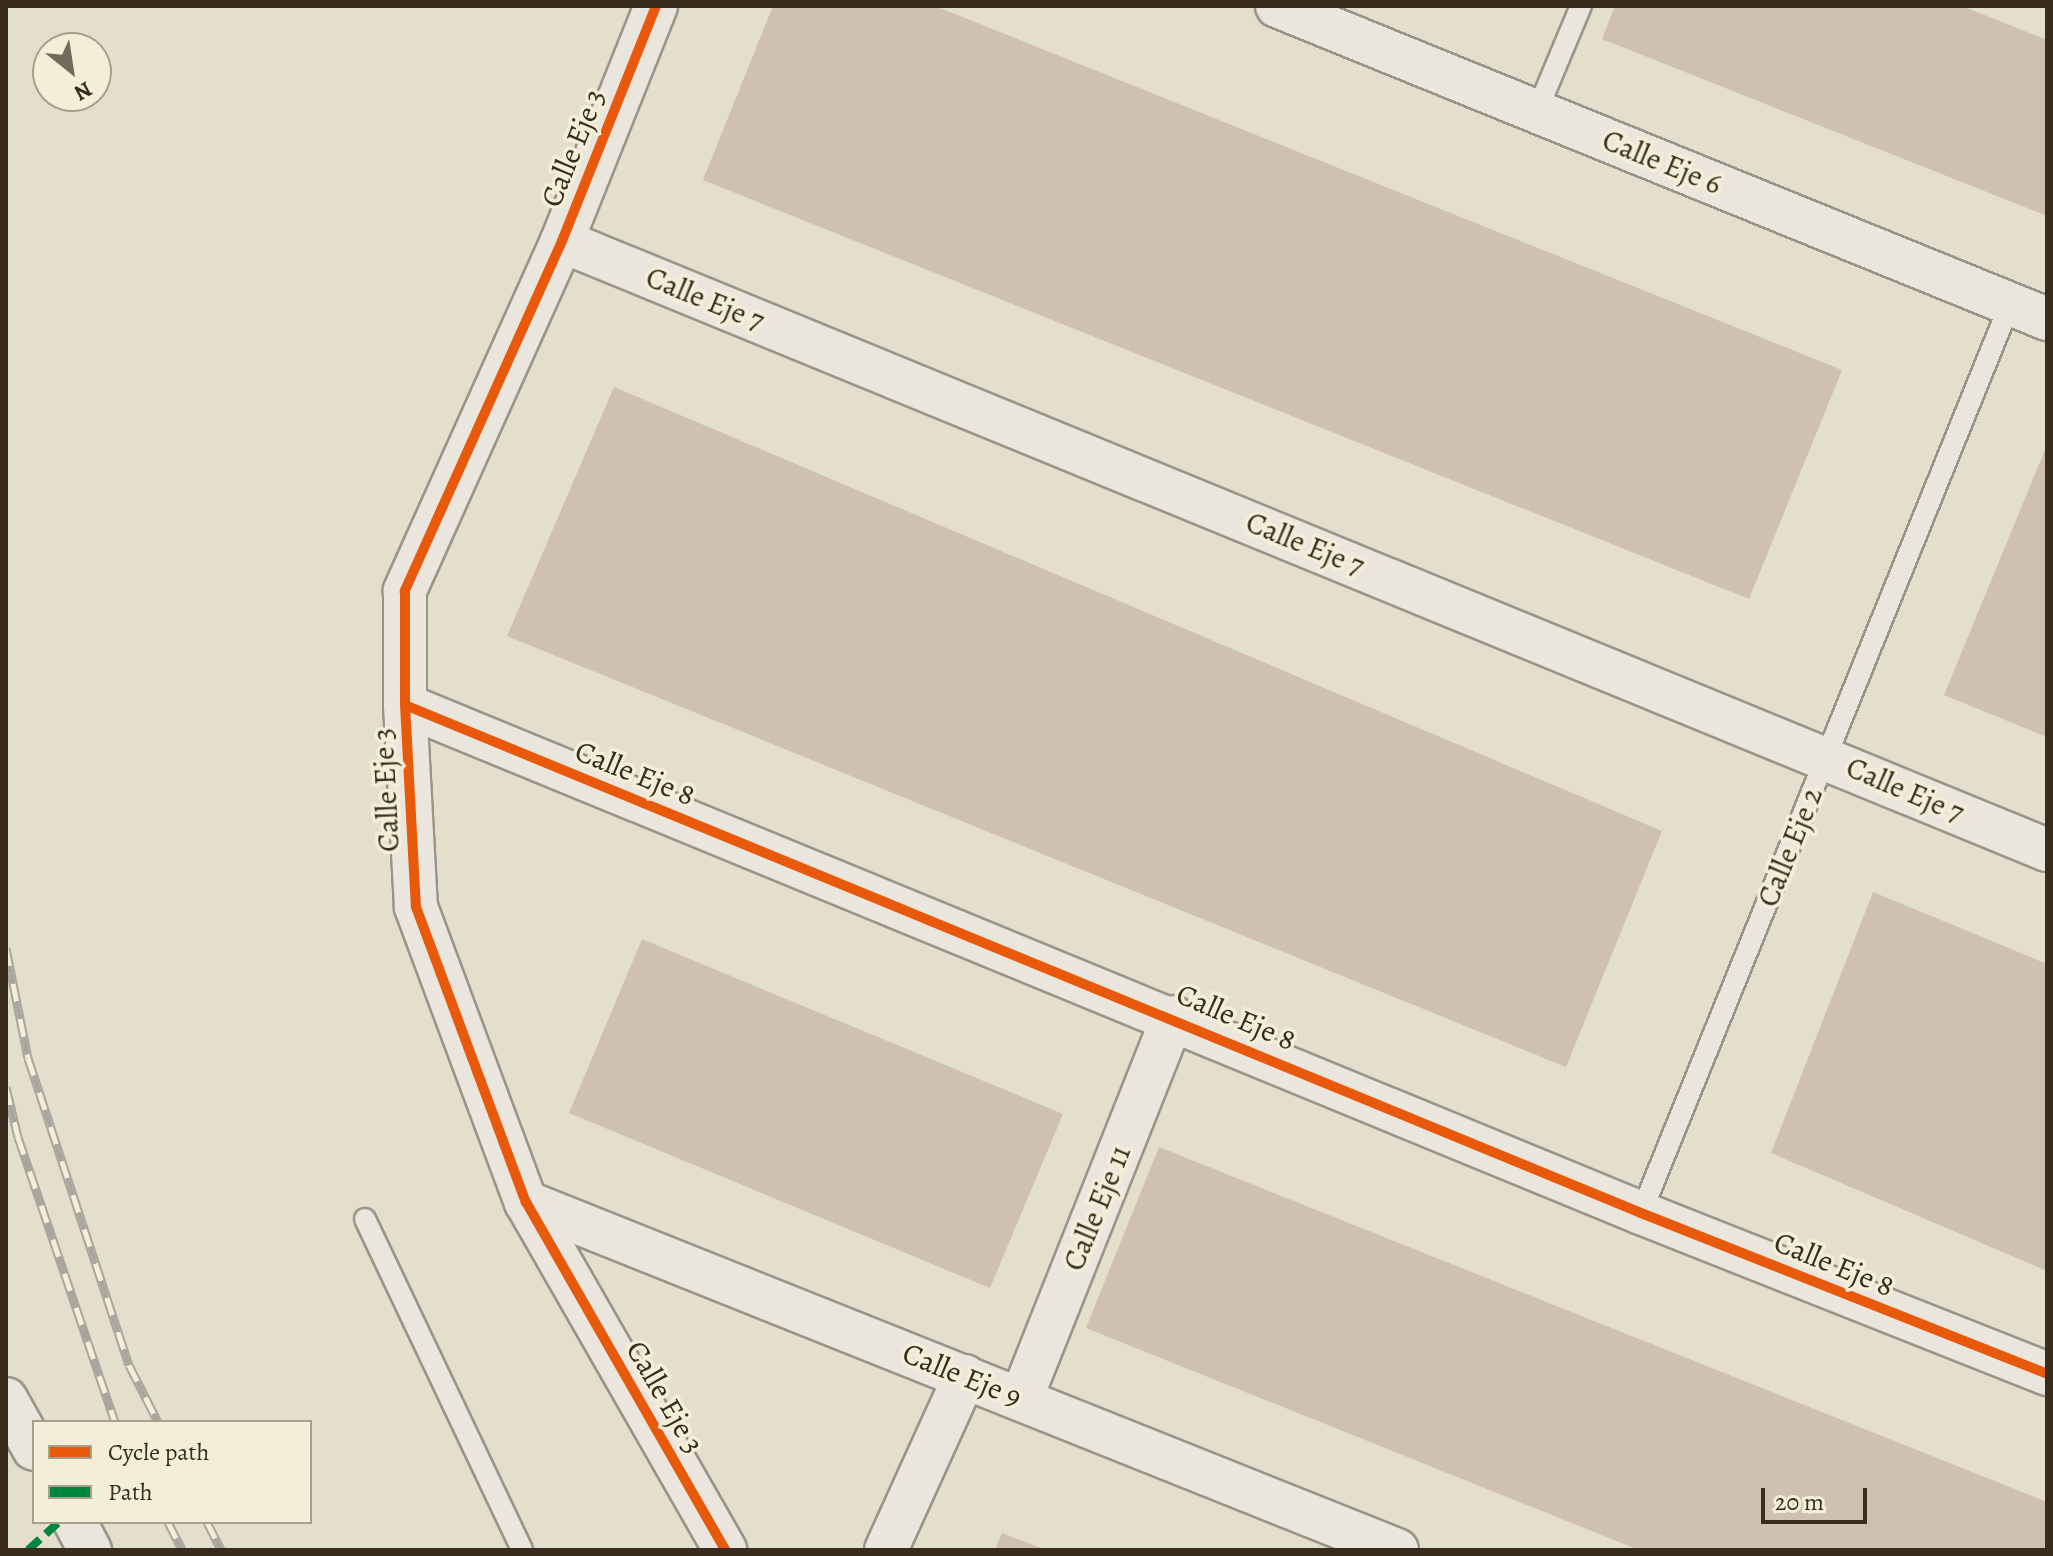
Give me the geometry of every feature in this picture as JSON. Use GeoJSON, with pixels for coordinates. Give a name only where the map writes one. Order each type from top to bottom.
{"type":"FeatureCollection","features":[{"type":"Feature","properties":{"kind":"street","name":"Calle Eje 3"},"geometry":{"type":"LineString","coordinates":[[656,6],[562,241],[405,591],[405,705],[416,907],[526,1202],[725,1550]]}},
{"type":"Feature","properties":{"kind":"street","name":"Calle Eje 6"},"geometry":{"type":"LineString","coordinates":[[1277,6],[2029,311]]}},
{"type":"Feature","properties":{"kind":"street","name":"Calle Eje 7"},"geometry":{"type":"LineString","coordinates":[[562,241],[2047,850]]}},
{"type":"Feature","properties":{"kind":"street","name":"Calle Eje 8"},"geometry":{"type":"LineString","coordinates":[[405,705],[1173,1017],[1641,1213],[2047,1374]]}},
{"type":"Feature","properties":{"kind":"street","name":"Calle Eje 11"},"geometry":{"type":"LineString","coordinates":[[1021,1399],[1173,1017]]}},
{"type":"Feature","properties":{"kind":"street","name":"Calle Eje 9"},"geometry":{"type":"LineString","coordinates":[[526,1202],[1397,1550]]}},
{"type":"Feature","properties":{"kind":"street"},"geometry":{"type":"LineString","coordinates":[[886,1550],[965,1376]]}},
{"type":"Feature","properties":{"kind":"street"},"geometry":{"type":"LineString","coordinates":[[6,1399],[32,1445]]}},
{"type":"Feature","properties":{"kind":"street"},"geometry":{"type":"LineString","coordinates":[[76,1524],[90,1550]]}},
{"type":"Feature","properties":{"kind":"lane"},"geometry":{"type":"LineString","coordinates":[[1537,111],[1581,6]]}},
{"type":"Feature","properties":{"kind":"lane","name":"Calle Eje 2"},"geometry":{"type":"LineString","coordinates":[[1641,1213],[1826,757],[2029,311]]}},
{"type":"Feature","properties":{"kind":"lane"},"geometry":{"type":"LineString","coordinates":[[365,1219],[522,1550]]}},
{"type":"Feature","properties":{"kind":"building"},"geometry":{"type":"Polygon","coordinates":[[[773,6],[935,6],[1842,370],[1749,599],[703,180],[773,6]]]}},
{"type":"Feature","properties":{"kind":"building"},"geometry":{"type":"Polygon","coordinates":[[[1615,6],[1962,6],[2047,40],[2047,216],[1602,39],[1615,6]]]}},
{"type":"Feature","properties":{"kind":"building"},"geometry":{"type":"Polygon","coordinates":[[[614,387],[1662,831],[1566,1067],[507,636],[614,387]]]}},
{"type":"Feature","properties":{"kind":"building"},"geometry":{"type":"Polygon","coordinates":[[[2047,445],[2047,737],[1944,695],[2047,445]]]}},
{"type":"Feature","properties":{"kind":"building"},"geometry":{"type":"Polygon","coordinates":[[[1873,892],[2047,964],[2047,1271],[1771,1153],[1873,892]]]}},
{"type":"Feature","properties":{"kind":"building"},"geometry":{"type":"Polygon","coordinates":[[[642,939],[1063,1114],[990,1288],[569,1113],[642,939]]]}},
{"type":"Feature","properties":{"kind":"building"},"geometry":{"type":"Polygon","coordinates":[[[1159,1147],[2047,1502],[2047,1550],[1639,1550],[1086,1328],[1159,1147]]]}},
{"type":"Feature","properties":{"kind":"building"},"geometry":{"type":"Polygon","coordinates":[[[1002,1533],[1046,1550],[995,1550],[1002,1533]]]}},
{"type":"Feature","properties":{"kind":"railway"},"geometry":{"type":"LineString","coordinates":[[6,948],[28,1058],[129,1365],[157,1420]]}},
{"type":"Feature","properties":{"kind":"railway"},"geometry":{"type":"LineString","coordinates":[[6,1087],[18,1137],[114,1420]]}},
{"type":"Feature","properties":{"kind":"railway"},"geometry":{"type":"LineString","coordinates":[[169,1524],[182,1550]]}},
{"type":"Feature","properties":{"kind":"railway"},"geometry":{"type":"LineString","coordinates":[[208,1524],[221,1550]]}},
{"type":"Feature","properties":{"kind":"marked path"},"geometry":{"type":"LineString","coordinates":[[28,1550],[57,1524]]}},
{"type":"Feature","properties":{"kind":"cycle path"},"geometry":{"type":"LineString","coordinates":[[656,6],[562,241],[405,591],[405,705],[416,907],[526,1202],[725,1550]]}},
{"type":"Feature","properties":{"kind":"cycle path"},"geometry":{"type":"LineString","coordinates":[[405,705],[1641,1213],[2047,1374]]}}]}
